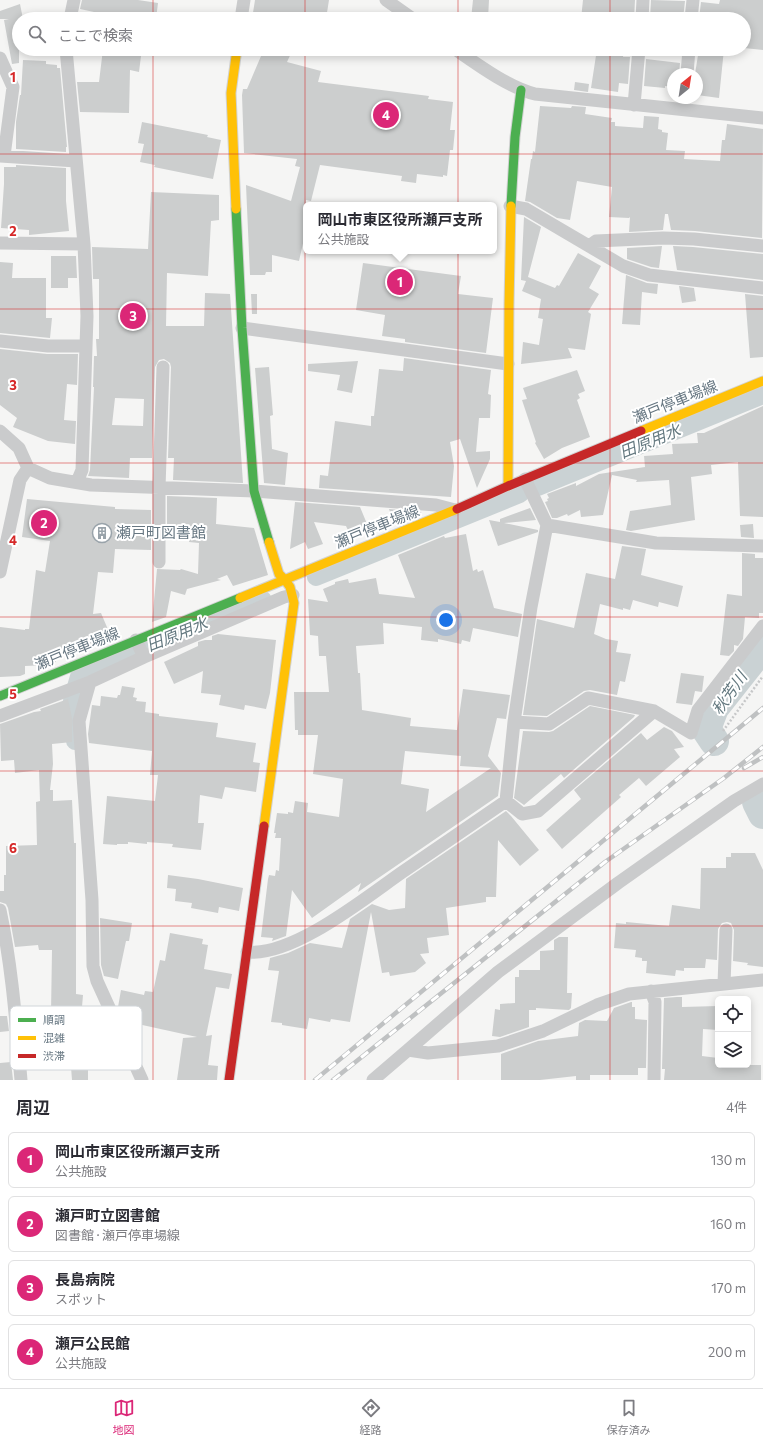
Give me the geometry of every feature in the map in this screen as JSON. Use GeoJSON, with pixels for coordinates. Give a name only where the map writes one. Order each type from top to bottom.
{"type":"FeatureCollection","features":[{"type":"Feature","properties":{"kind":"street"},"geometry":{"type":"LineString","coordinates":[[71,12],[74,0]]}},
{"type":"Feature","properties":{"kind":"street"},"geometry":{"type":"LineString","coordinates":[[243,12],[244,0]]}},
{"type":"Feature","properties":{"kind":"street"},"geometry":{"type":"LineString","coordinates":[[386,0],[403,12]]}},
{"type":"Feature","properties":{"kind":"street"},"geometry":{"type":"LineString","coordinates":[[642,12],[643,0]]}},
{"type":"Feature","properties":{"kind":"street"},"geometry":{"type":"LineString","coordinates":[[692,12],[693,0]]}},
{"type":"Feature","properties":{"kind":"street"},"geometry":{"type":"LineString","coordinates":[[67,56],[84,244],[87,316],[82,470],[77,482]]}},
{"type":"Feature","properties":{"kind":"street"},"geometry":{"type":"LineString","coordinates":[[229,1080],[294,603],[293,595],[286,579],[279,574],[254,491],[242,328],[232,93],[236,56]]}},
{"type":"Feature","properties":{"kind":"street"},"geometry":{"type":"LineString","coordinates":[[466,56],[507,83],[521,90],[535,94],[634,105],[684,104],[763,118]]}},
{"type":"Feature","properties":{"kind":"street"},"geometry":{"type":"LineString","coordinates":[[634,105],[638,56]]}},
{"type":"Feature","properties":{"kind":"street"},"geometry":{"type":"LineString","coordinates":[[687,68],[688,56]]}},
{"type":"Feature","properties":{"kind":"street"},"geometry":{"type":"LineString","coordinates":[[0,58],[13,87],[2,156],[76,161]]}},
{"type":"Feature","properties":{"kind":"street"},"geometry":{"type":"LineString","coordinates":[[508,486],[510,206],[521,90]]}},
{"type":"Feature","properties":{"kind":"street"},"geometry":{"type":"LineString","coordinates":[[510,206],[526,209],[623,266],[649,275],[763,288]]}},
{"type":"Feature","properties":{"kind":"street"},"geometry":{"type":"LineString","coordinates":[[589,246],[596,242],[663,238],[694,239],[763,246]]}},
{"type":"Feature","properties":{"kind":"street"},"geometry":{"type":"LineString","coordinates":[[0,243],[84,244]]}},
{"type":"Feature","properties":{"kind":"street"},"geometry":{"type":"LineString","coordinates":[[242,328],[508,364]]}},
{"type":"Feature","properties":{"kind":"street"},"geometry":{"type":"LineString","coordinates":[[0,341],[48,346],[86,346]]}},
{"type":"Feature","properties":{"kind":"street"},"geometry":{"type":"LineString","coordinates":[[159,562],[159,488],[163,366]]}},
{"type":"Feature","properties":{"kind":"street","name":"瀬戸停車場線"},"geometry":{"type":"LineString","coordinates":[[0,696],[140,649],[286,579],[455,510],[525,478],[763,381]]}},
{"type":"Feature","properties":{"kind":"street"},"geometry":{"type":"LineString","coordinates":[[0,431],[19,448],[28,468],[50,478],[91,485],[254,491],[436,505],[455,510]]}},
{"type":"Feature","properties":{"kind":"street"},"geometry":{"type":"LineString","coordinates":[[0,572],[20,480],[28,468]]}},
{"type":"Feature","properties":{"kind":"street"},"geometry":{"type":"LineString","coordinates":[[247,952],[255,953],[283,947],[320,928],[506,801],[514,722],[531,607],[547,525],[525,478]]}},
{"type":"Feature","properties":{"kind":"street"},"geometry":{"type":"LineString","coordinates":[[547,525],[656,543],[763,546]]}},
{"type":"Feature","properties":{"kind":"street"},"geometry":{"type":"LineString","coordinates":[[0,716],[90,682],[140,649],[293,595]]}},
{"type":"Feature","properties":{"kind":"street"},"geometry":{"type":"LineString","coordinates":[[514,722],[548,724],[588,698],[654,711],[691,733],[698,710],[763,626]]}},
{"type":"Feature","properties":{"kind":"street"},"geometry":{"type":"LineString","coordinates":[[90,682],[79,721],[92,900],[93,966],[97,981],[108,1006]]}},
{"type":"Feature","properties":{"kind":"street"},"geometry":{"type":"LineString","coordinates":[[506,801],[522,814],[538,811],[654,711]]}},
{"type":"Feature","properties":{"kind":"street"},"geometry":{"type":"LineString","coordinates":[[373,1080],[498,972],[650,860],[734,801],[763,784]]}},
{"type":"Feature","properties":{"kind":"street"},"geometry":{"type":"LineString","coordinates":[[0,910],[14,1006]]}},
{"type":"Feature","properties":{"kind":"street"},"geometry":{"type":"LineString","coordinates":[[724,984],[726,930]]}},
{"type":"Feature","properties":{"kind":"street"},"geometry":{"type":"LineString","coordinates":[[408,1050],[428,1053],[498,1046],[543,1032],[597,1005],[629,994],[763,980]]}},
{"type":"Feature","properties":{"kind":"street"},"geometry":{"type":"LineString","coordinates":[[651,991],[655,1002],[654,1080]]}},
{"type":"Feature","properties":{"kind":"street"},"geometry":{"type":"LineString","coordinates":[[20,1070],[21,1080]]}},
{"type":"Feature","properties":{"kind":"street"},"geometry":{"type":"LineString","coordinates":[[137,1070],[142,1080]]}},
{"type":"Feature","properties":{"kind":"path"},"geometry":{"type":"LineString","coordinates":[[723,730],[763,676]]}},
{"type":"Feature","properties":{"kind":"building"},"geometry":{"type":"Polygon","coordinates":[[[82,0],[138,0],[158,3],[157,12],[94,12],[80,9],[82,0]]]}},
{"type":"Feature","properties":{"kind":"building"},"geometry":{"type":"Polygon","coordinates":[[[255,0],[329,0],[327,12],[253,12],[255,0]]]}},
{"type":"Feature","properties":{"kind":"building"},"geometry":{"type":"Polygon","coordinates":[[[473,0],[489,0],[488,12],[472,12],[473,0]]]}},
{"type":"Feature","properties":{"kind":"building"},"geometry":{"type":"Polygon","coordinates":[[[583,0],[635,0],[634,12],[582,12],[583,0]]]}},
{"type":"Feature","properties":{"kind":"building"},"geometry":{"type":"Polygon","coordinates":[[[651,0],[685,1],[684,12],[650,12],[651,0]]]}},
{"type":"Feature","properties":{"kind":"building"},"geometry":{"type":"Polygon","coordinates":[[[720,0],[763,0],[763,50],[751,49],[751,12],[700,12],[701,2],[719,4],[720,0]]]}},
{"type":"Feature","properties":{"kind":"building"},"geometry":{"type":"Polygon","coordinates":[[[20,4],[22,12],[12,12],[12,56],[19,56],[19,63],[12,64],[4,20],[9,19],[0,19],[0,11],[20,4]]]}},
{"type":"Feature","properties":{"kind":"building"},"geometry":{"type":"Polygon","coordinates":[[[102,56],[141,56],[139,72],[130,70],[129,113],[80,112],[77,82],[99,82],[102,56]]]}},
{"type":"Feature","properties":{"kind":"building"},"geometry":{"type":"Polygon","coordinates":[[[261,56],[290,56],[287,62],[321,71],[318,82],[429,96],[428,99],[453,102],[450,130],[455,130],[453,150],[450,150],[447,176],[443,175],[443,177],[417,174],[416,183],[401,181],[402,176],[320,165],[311,201],[306,200],[306,202],[303,202],[303,243],[299,261],[272,255],[272,272],[266,272],[265,275],[250,275],[246,185],[291,201],[300,167],[295,166],[297,159],[244,153],[242,95],[243,89],[247,89],[261,56]]]}},
{"type":"Feature","properties":{"kind":"building"},"geometry":{"type":"Polygon","coordinates":[[[596,56],[630,57],[628,84],[619,83],[618,92],[591,88],[596,56]]]}},
{"type":"Feature","properties":{"kind":"building"},"geometry":{"type":"Polygon","coordinates":[[[698,56],[723,56],[719,98],[703,96],[703,68],[696,68],[698,56]]]}},
{"type":"Feature","properties":{"kind":"building"},"geometry":{"type":"Polygon","coordinates":[[[646,59],[680,63],[680,68],[667,68],[667,86],[665,86],[665,88],[644,86],[646,59]]]}},
{"type":"Feature","properties":{"kind":"building"},"geometry":{"type":"Polygon","coordinates":[[[23,60],[46,61],[46,64],[57,65],[57,68],[60,68],[67,147],[66,152],[16,149],[16,122],[21,95],[23,60]]]}},
{"type":"Feature","properties":{"kind":"building"},"geometry":{"type":"Polygon","coordinates":[[[575,82],[589,84],[588,92],[574,90],[575,82]]]}},
{"type":"Feature","properties":{"kind":"building"},"geometry":{"type":"Polygon","coordinates":[[[540,106],[571,108],[572,106],[586,107],[585,114],[612,118],[611,122],[615,122],[615,126],[643,128],[644,116],[659,117],[658,129],[662,130],[662,132],[668,133],[666,150],[685,151],[684,159],[720,161],[722,140],[725,140],[727,124],[763,129],[762,238],[671,230],[668,214],[665,214],[663,230],[629,232],[630,217],[609,217],[612,187],[577,181],[570,220],[557,218],[530,202],[525,201],[531,159],[533,151],[535,152],[540,106]]]}},
{"type":"Feature","properties":{"kind":"building"},"geometry":{"type":"Polygon","coordinates":[[[142,122],[208,135],[207,137],[221,140],[213,179],[154,167],[155,165],[140,162],[144,144],[138,143],[142,122]]]}},
{"type":"Feature","properties":{"kind":"building"},"geometry":{"type":"Polygon","coordinates":[[[16,165],[66,168],[66,201],[69,231],[29,235],[29,230],[1,228],[4,167],[16,167],[16,165]]]}},
{"type":"Feature","properties":{"kind":"building"},"geometry":{"type":"Polygon","coordinates":[[[151,192],[219,195],[219,220],[211,221],[208,276],[167,273],[166,326],[204,326],[205,293],[230,294],[243,483],[173,480],[174,458],[168,458],[171,367],[170,363],[164,359],[159,360],[155,367],[152,458],[130,458],[129,478],[88,476],[90,470],[94,356],[97,356],[96,339],[99,339],[99,279],[93,279],[92,247],[148,249],[151,192]],[[115,398],[112,425],[143,426],[144,399],[115,398]]]}},
{"type":"Feature","properties":{"kind":"building"},"geometry":{"type":"Polygon","coordinates":[[[524,217],[541,227],[528,277],[555,288],[557,285],[559,286],[578,253],[601,266],[589,288],[599,294],[588,312],[591,314],[585,350],[568,348],[572,358],[521,364],[523,342],[539,345],[543,319],[538,318],[541,299],[522,291],[526,281],[521,280],[524,217]]]}},
{"type":"Feature","properties":{"kind":"building"},"geometry":{"type":"Polygon","coordinates":[[[662,246],[659,268],[651,267],[627,259],[627,248],[662,246]]]}},
{"type":"Feature","properties":{"kind":"building"},"geometry":{"type":"Polygon","coordinates":[[[673,246],[763,254],[763,280],[677,270],[673,246]]]}},
{"type":"Feature","properties":{"kind":"building"},"geometry":{"type":"Polygon","coordinates":[[[51,256],[76,256],[77,278],[68,278],[68,288],[51,288],[51,256]]]}},
{"type":"Feature","properties":{"kind":"building"},"geometry":{"type":"Polygon","coordinates":[[[0,262],[13,263],[12,278],[46,278],[46,318],[52,318],[50,338],[0,333],[0,262]]]}},
{"type":"Feature","properties":{"kind":"building"},"geometry":{"type":"Polygon","coordinates":[[[363,263],[461,276],[458,294],[493,298],[486,353],[405,342],[405,339],[382,336],[385,315],[356,310],[363,263]]]}},
{"type":"Feature","properties":{"kind":"building"},"geometry":{"type":"Polygon","coordinates":[[[626,275],[647,283],[658,284],[657,294],[642,292],[640,325],[622,324],[626,275]]]}},
{"type":"Feature","properties":{"kind":"building"},"geometry":{"type":"Polygon","coordinates":[[[679,286],[694,288],[696,301],[682,303],[679,286]]]}},
{"type":"Feature","properties":{"kind":"building"},"geometry":{"type":"Polygon","coordinates":[[[251,294],[257,294],[257,314],[252,314],[251,294]]]}},
{"type":"Feature","properties":{"kind":"building"},"geometry":{"type":"Polygon","coordinates":[[[745,294],[763,296],[763,357],[750,358],[745,294]]]}},
{"type":"Feature","properties":{"kind":"building"},"geometry":{"type":"Polygon","coordinates":[[[0,349],[47,354],[78,354],[77,385],[67,384],[64,420],[76,421],[75,444],[48,441],[13,427],[17,418],[0,405],[0,349]]]}},
{"type":"Feature","properties":{"kind":"building"},"geometry":{"type":"Polygon","coordinates":[[[404,358],[491,370],[488,394],[491,395],[490,418],[479,418],[476,452],[490,451],[490,459],[477,488],[460,439],[450,442],[454,466],[451,497],[319,488],[320,475],[328,476],[335,421],[371,426],[371,416],[374,416],[379,369],[403,371],[404,358]]]}},
{"type":"Feature","properties":{"kind":"building"},"geometry":{"type":"Polygon","coordinates":[[[358,361],[352,393],[337,390],[340,375],[308,371],[308,364],[358,361]]]}},
{"type":"Feature","properties":{"kind":"building"},"geometry":{"type":"Polygon","coordinates":[[[269,367],[273,415],[270,416],[272,449],[288,453],[285,485],[264,483],[255,368],[269,367]]]}},
{"type":"Feature","properties":{"kind":"building"},"geometry":{"type":"Polygon","coordinates":[[[577,370],[585,391],[578,394],[580,398],[577,400],[590,437],[562,448],[544,459],[535,443],[536,442],[522,400],[527,399],[523,388],[577,370]]]}},
{"type":"Feature","properties":{"kind":"building"},"geometry":{"type":"Polygon","coordinates":[[[763,406],[763,517],[740,516],[738,462],[711,465],[712,474],[691,477],[695,520],[631,531],[626,530],[630,511],[671,505],[669,480],[636,482],[637,480],[612,475],[603,515],[581,517],[580,510],[568,516],[567,514],[557,518],[552,518],[545,502],[548,501],[547,499],[549,498],[547,494],[576,483],[576,486],[599,474],[645,467],[644,456],[673,454],[672,444],[698,443],[697,433],[704,433],[763,406]]]}},
{"type":"Feature","properties":{"kind":"building"},"geometry":{"type":"Polygon","coordinates":[[[167,496],[217,498],[216,524],[254,528],[268,575],[233,586],[227,575],[217,579],[221,580],[187,589],[185,595],[171,591],[166,617],[152,622],[157,569],[181,569],[198,574],[199,543],[189,542],[190,531],[167,528],[167,496]]]}},
{"type":"Feature","properties":{"kind":"building"},"geometry":{"type":"Polygon","coordinates":[[[27,499],[115,507],[115,509],[151,510],[151,550],[115,549],[113,573],[98,572],[93,614],[101,613],[112,639],[80,652],[79,649],[55,649],[56,662],[48,665],[25,666],[25,674],[20,676],[0,677],[0,627],[25,630],[29,629],[36,570],[45,572],[50,541],[22,537],[27,499]]]}},
{"type":"Feature","properties":{"kind":"building"},"geometry":{"type":"Polygon","coordinates":[[[295,502],[360,507],[370,531],[352,539],[346,526],[314,522],[323,544],[308,549],[305,542],[290,549],[295,502]]]}},
{"type":"Feature","properties":{"kind":"building"},"geometry":{"type":"Polygon","coordinates":[[[530,508],[536,520],[504,523],[538,530],[538,532],[498,546],[489,520],[500,522],[500,519],[530,508]]]}},
{"type":"Feature","properties":{"kind":"building"},"geometry":{"type":"Polygon","coordinates":[[[389,509],[422,512],[394,523],[389,509]]]}},
{"type":"Feature","properties":{"kind":"building"},"geometry":{"type":"Polygon","coordinates":[[[753,524],[754,538],[741,537],[740,525],[753,524]]]}},
{"type":"Feature","properties":{"kind":"building"},"geometry":{"type":"Polygon","coordinates":[[[466,534],[473,571],[477,569],[478,572],[483,570],[494,608],[522,614],[518,637],[473,628],[470,642],[462,640],[461,644],[438,639],[438,642],[421,640],[422,627],[383,623],[384,644],[356,646],[358,673],[360,673],[362,710],[411,718],[410,726],[457,730],[463,689],[510,695],[506,719],[497,718],[488,756],[501,773],[498,796],[358,892],[361,883],[312,918],[292,890],[286,936],[272,941],[273,938],[261,937],[269,875],[275,876],[276,870],[279,871],[281,838],[275,838],[276,833],[274,833],[277,813],[293,813],[295,801],[308,803],[307,812],[339,817],[343,779],[313,774],[318,735],[298,735],[298,730],[295,730],[294,692],[329,692],[326,656],[319,656],[318,636],[310,635],[308,599],[328,602],[323,589],[335,584],[335,582],[348,579],[349,583],[376,578],[379,594],[415,598],[398,555],[444,536],[445,538],[466,534]],[[405,751],[401,784],[429,789],[426,812],[491,768],[460,766],[461,756],[405,751]]]}},
{"type":"Feature","properties":{"kind":"building"},"geometry":{"type":"Polygon","coordinates":[[[622,546],[646,549],[641,575],[683,586],[678,607],[659,602],[658,607],[633,600],[630,610],[623,608],[623,610],[600,604],[594,634],[606,639],[618,641],[616,652],[631,654],[625,682],[620,681],[617,695],[590,690],[584,691],[547,716],[523,715],[537,619],[574,628],[586,573],[615,579],[622,546]]]}},
{"type":"Feature","properties":{"kind":"building"},"geometry":{"type":"Polygon","coordinates":[[[742,553],[755,554],[755,558],[763,558],[763,613],[759,613],[759,618],[745,617],[743,639],[738,646],[734,645],[734,651],[729,656],[720,655],[727,594],[742,596],[742,553]]]}},
{"type":"Feature","properties":{"kind":"building"},"geometry":{"type":"Polygon","coordinates":[[[218,634],[276,640],[270,693],[266,709],[245,705],[244,710],[219,705],[221,695],[201,693],[203,671],[174,684],[164,662],[198,646],[198,642],[212,640],[212,636],[218,634]]]}},
{"type":"Feature","properties":{"kind":"building"},"geometry":{"type":"Polygon","coordinates":[[[681,673],[704,676],[702,692],[695,691],[692,705],[676,703],[681,673]]]}},
{"type":"Feature","properties":{"kind":"building"},"geometry":{"type":"Polygon","coordinates":[[[122,686],[135,688],[133,697],[137,698],[136,701],[146,702],[145,712],[159,714],[159,716],[218,723],[216,737],[256,743],[253,762],[260,763],[256,792],[225,787],[222,799],[200,795],[198,823],[204,823],[201,850],[172,847],[173,844],[147,842],[147,844],[128,842],[128,844],[117,845],[103,844],[107,796],[155,801],[158,775],[150,775],[152,751],[89,743],[88,734],[92,705],[100,706],[101,696],[117,698],[118,695],[120,695],[122,686]]]}},
{"type":"Feature","properties":{"kind":"building"},"geometry":{"type":"Polygon","coordinates":[[[68,699],[72,718],[72,742],[52,744],[53,764],[50,790],[53,790],[53,801],[72,800],[74,843],[76,843],[76,994],[83,995],[82,1006],[51,1006],[52,950],[39,950],[38,945],[15,947],[8,908],[6,904],[0,902],[0,891],[4,891],[4,875],[6,875],[6,846],[37,845],[36,802],[40,801],[39,770],[15,773],[14,760],[1,761],[0,724],[41,711],[40,709],[68,699]]]}},
{"type":"Feature","properties":{"kind":"building"},"geometry":{"type":"Polygon","coordinates":[[[590,706],[635,715],[564,778],[561,774],[524,805],[514,798],[523,731],[553,731],[590,706]]]}},
{"type":"Feature","properties":{"kind":"building"},"geometry":{"type":"Polygon","coordinates":[[[664,727],[672,731],[684,747],[674,749],[680,757],[646,786],[639,778],[619,795],[621,797],[562,849],[546,830],[581,799],[574,790],[641,733],[647,740],[664,727]]]}},
{"type":"Feature","properties":{"kind":"building"},"geometry":{"type":"Polygon","coordinates":[[[506,811],[539,850],[520,866],[498,840],[496,897],[486,897],[486,902],[446,908],[449,935],[427,938],[429,953],[420,954],[426,963],[415,972],[390,976],[389,972],[382,973],[371,912],[350,1022],[331,1019],[330,1022],[309,1018],[307,1029],[271,1022],[279,971],[268,970],[270,958],[288,953],[310,943],[342,948],[350,919],[372,904],[389,910],[405,908],[406,879],[506,811]]]}},
{"type":"Feature","properties":{"kind":"building"},"geometry":{"type":"Polygon","coordinates":[[[731,853],[755,853],[763,870],[763,967],[733,961],[734,930],[731,923],[727,922],[722,923],[718,929],[717,960],[706,959],[705,968],[684,968],[684,971],[676,970],[675,976],[646,973],[647,961],[642,961],[642,958],[635,957],[636,950],[614,948],[616,923],[626,924],[626,922],[669,926],[672,905],[700,909],[701,868],[726,868],[726,857],[731,857],[731,853]]]}},
{"type":"Feature","properties":{"kind":"building"},"geometry":{"type":"Polygon","coordinates":[[[168,875],[243,888],[239,911],[219,907],[218,913],[191,908],[192,903],[175,901],[176,889],[167,888],[168,875]]]}},
{"type":"Feature","properties":{"kind":"building"},"geometry":{"type":"Polygon","coordinates":[[[100,918],[132,923],[129,941],[126,941],[118,979],[104,976],[101,965],[100,918]]]}},
{"type":"Feature","properties":{"kind":"building"},"geometry":{"type":"Polygon","coordinates":[[[170,933],[203,939],[202,944],[208,945],[204,969],[232,974],[229,989],[216,987],[206,1036],[212,1035],[208,1065],[218,1066],[217,1080],[177,1080],[183,1038],[197,1037],[142,1025],[142,1006],[118,1006],[121,990],[144,995],[145,991],[153,992],[160,960],[165,961],[170,933]]]}},
{"type":"Feature","properties":{"kind":"building"},"geometry":{"type":"Polygon","coordinates":[[[559,937],[568,937],[567,993],[572,993],[571,1008],[569,1010],[536,1008],[536,1010],[529,1010],[529,1027],[500,1037],[492,1036],[495,1009],[500,1010],[500,1004],[515,1003],[515,977],[519,977],[519,970],[540,970],[540,951],[554,950],[554,940],[559,937]]]}},
{"type":"Feature","properties":{"kind":"building"},"geometry":{"type":"Polygon","coordinates":[[[682,997],[682,1007],[715,1006],[715,1030],[703,1029],[702,1056],[715,1058],[715,1068],[751,1068],[751,1065],[761,1065],[761,1080],[664,1080],[665,1069],[662,1069],[664,998],[682,997]]]}},
{"type":"Feature","properties":{"kind":"building"},"geometry":{"type":"Polygon","coordinates":[[[631,1002],[632,1007],[635,1007],[635,1019],[647,1020],[646,1068],[638,1068],[638,1075],[590,1075],[590,1080],[576,1080],[576,1076],[540,1080],[501,1080],[501,1054],[538,1041],[578,1036],[579,1023],[585,1020],[607,1021],[614,1008],[631,1002]]]}},
{"type":"Feature","properties":{"kind":"building"},"geometry":{"type":"Polygon","coordinates":[[[0,1016],[7,1016],[9,1031],[0,1032],[0,1016]]]}},
{"type":"Feature","properties":{"kind":"building"},"geometry":{"type":"Polygon","coordinates":[[[10,1062],[10,1070],[12,1070],[13,1080],[0,1080],[0,1063],[10,1062]]]}},
{"type":"Feature","properties":{"kind":"building"},"geometry":{"type":"Polygon","coordinates":[[[71,1070],[88,1070],[88,1080],[72,1080],[71,1070]]]}},
{"type":"Feature","properties":{"kind":"waterway","name":"田原用水"},"geometry":{"type":"LineString","coordinates":[[538,487],[763,395]]}},
{"type":"Feature","properties":{"kind":"waterway","name":"田原用水"},"geometry":{"type":"LineString","coordinates":[[316,577],[520,494]]}},
{"type":"Feature","properties":{"kind":"waterway","name":"田原用水"},"geometry":{"type":"LineString","coordinates":[[75,741],[72,701],[80,673],[263,600]]}},
{"type":"Feature","properties":{"kind":"waterway","name":"秋芳川"},"geometry":{"type":"LineString","coordinates":[[714,741],[706,729],[714,708],[763,646]]}},
{"type":"Feature","properties":{"kind":"waterway","name":"秋芳川"},"geometry":{"type":"LineString","coordinates":[[757,802],[763,814]]}},
{"type":"Feature","properties":{"kind":"railway"},"geometry":{"type":"LineString","coordinates":[[315,1080],[763,708]]}},
{"type":"Feature","properties":{"kind":"railway"},"geometry":{"type":"LineString","coordinates":[[333,1080],[605,862],[724,778],[763,747]]}},
{"type":"Feature","properties":{"kind":"railway"},"geometry":{"type":"LineString","coordinates":[[744,768],[763,757]]}},
{"type":"Feature","properties":{"kind":"traffic: fast"},"geometry":{"type":"LineString","coordinates":[[511,206],[515,137],[521,90]]}},
{"type":"Feature","properties":{"kind":"traffic: fast"},"geometry":{"type":"LineString","coordinates":[[236,209],[242,328],[254,491],[269,542]]}},
{"type":"Feature","properties":{"kind":"traffic: fast"},"geometry":{"type":"LineString","coordinates":[[0,696],[240,598]]}},
{"type":"Feature","properties":{"kind":"traffic: slow"},"geometry":{"type":"LineString","coordinates":[[236,56],[231,93],[236,209]]}},
{"type":"Feature","properties":{"kind":"traffic: slow"},"geometry":{"type":"LineString","coordinates":[[508,486],[511,206]]}},
{"type":"Feature","properties":{"kind":"traffic: slow"},"geometry":{"type":"LineString","coordinates":[[641,431],[763,381]]}},
{"type":"Feature","properties":{"kind":"traffic: slow"},"geometry":{"type":"LineString","coordinates":[[240,598],[457,509]]}},
{"type":"Feature","properties":{"kind":"traffic: slow"},"geometry":{"type":"LineString","coordinates":[[264,826],[294,603],[290,587],[279,574],[269,542]]}},
{"type":"Feature","properties":{"kind":"traffic: jam"},"geometry":{"type":"LineString","coordinates":[[457,509],[508,486],[641,431]]}},
{"type":"Feature","properties":{"kind":"traffic: jam"},"geometry":{"type":"LineString","coordinates":[[229,1080],[264,826]]}},
{"type":"Feature","properties":{"kind":"place","name":"瀬戸公民館"},"geometry":{"type":"Point","coordinates":[386,115]}},
{"type":"Feature","properties":{"kind":"place","name":"岡山市東区役所瀬戸支所"},"geometry":{"type":"Point","coordinates":[400,282]}},
{"type":"Feature","properties":{"kind":"place","name":"長島病院"},"geometry":{"type":"Point","coordinates":[133,316]}},
{"type":"Feature","properties":{"kind":"place","name":"瀬戸町立図書館"},"geometry":{"type":"Point","coordinates":[44,523]}},
{"type":"Feature","properties":{"kind":"place","name":"瀬戸町図書館"},"geometry":{"type":"Point","coordinates":[102,533]}}]}
